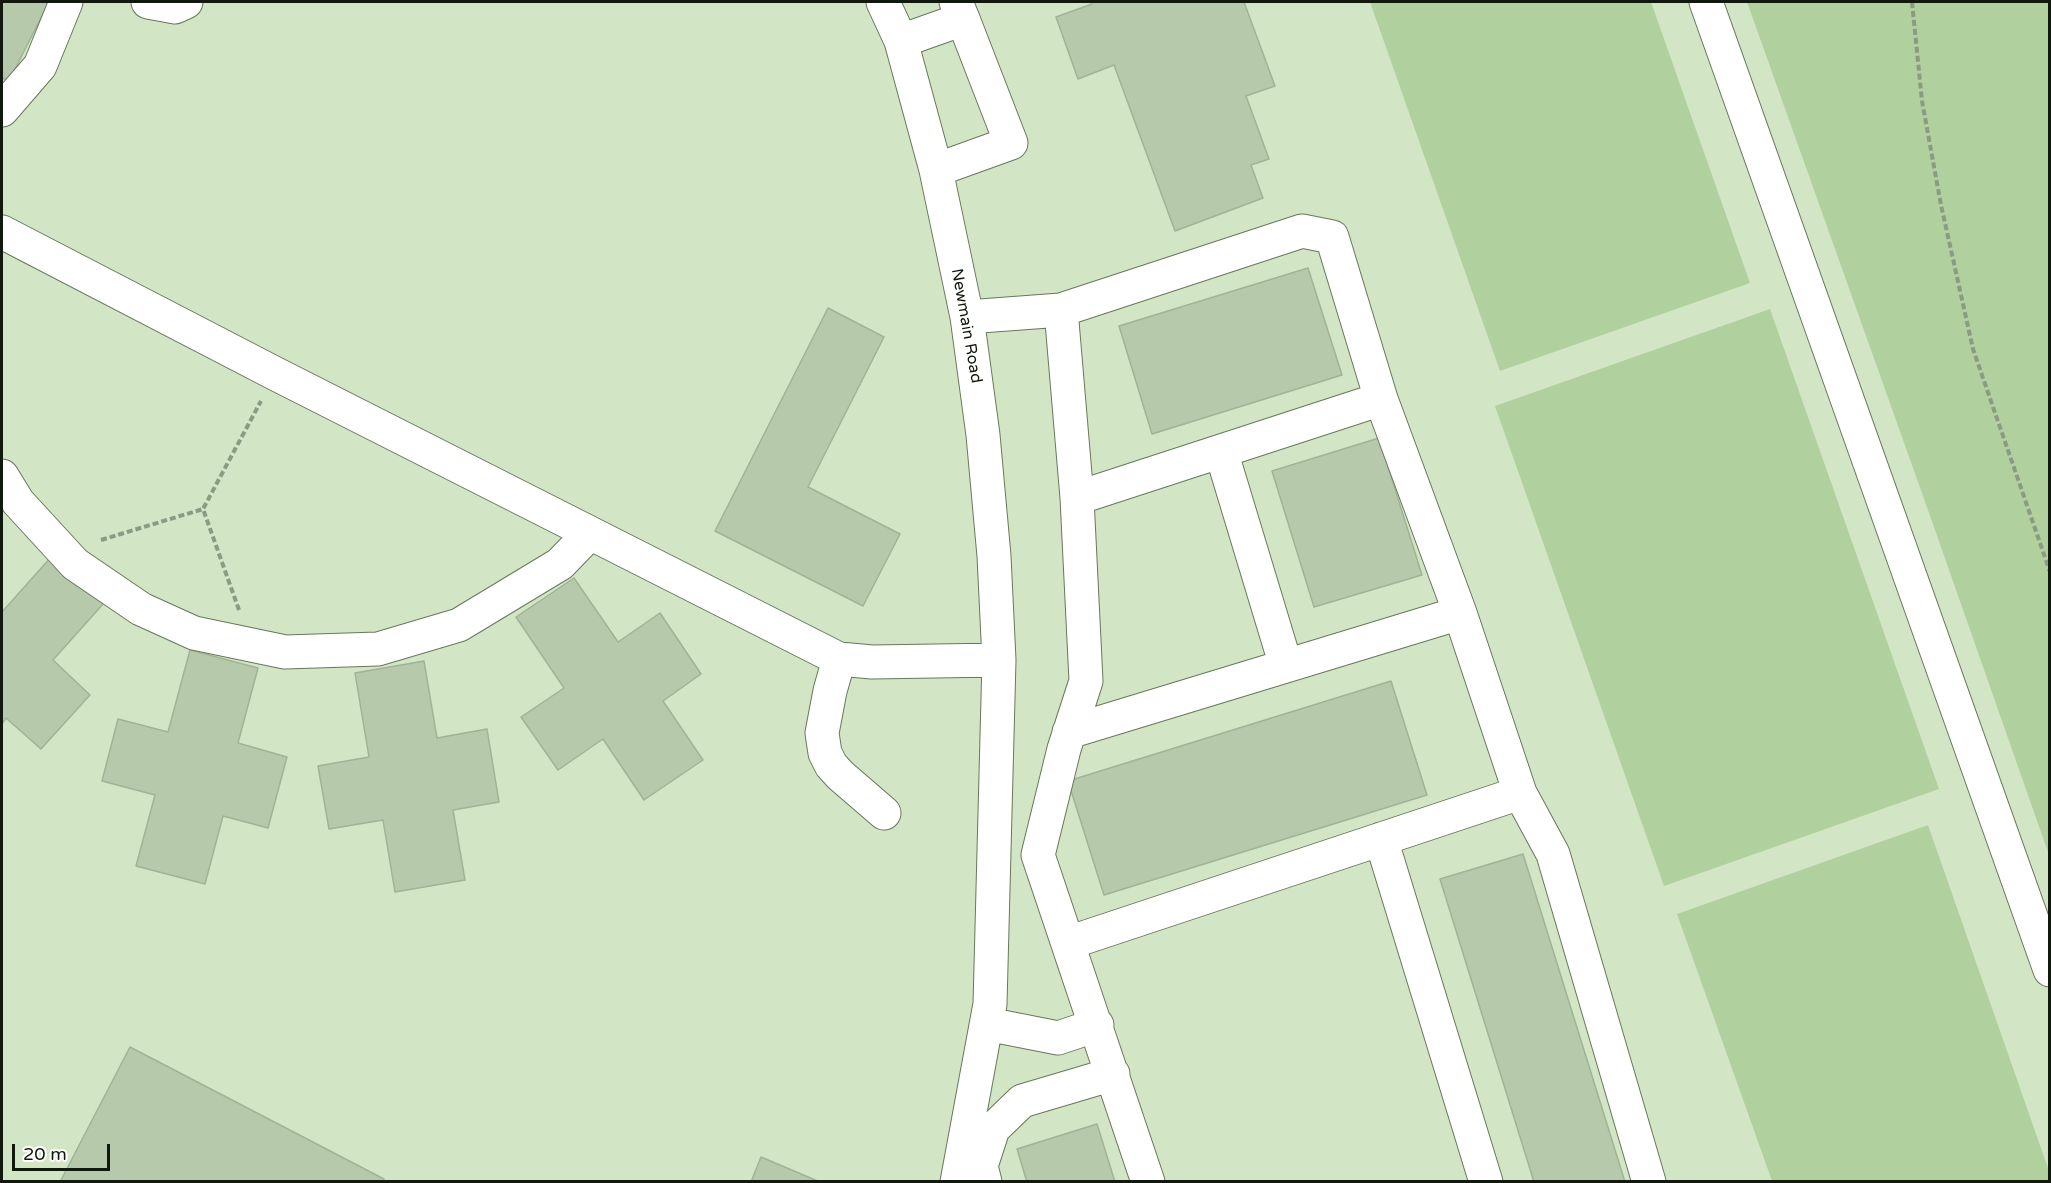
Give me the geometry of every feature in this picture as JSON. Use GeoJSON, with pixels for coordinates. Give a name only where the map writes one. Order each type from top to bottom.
{"type":"FeatureCollection","features":[{"type":"Feature","properties":{"kind":"lane"},"geometry":{"type":"LineString","coordinates":[[2,110],[40,66],[66,2]]}},
{"type":"Feature","properties":{"kind":"lane"},"geometry":{"type":"LineString","coordinates":[[148,2],[176,7],[186,2]]}},
{"type":"Feature","properties":{"kind":"lane","name":"Newmain Road"},"geometry":{"type":"LineString","coordinates":[[883,2],[901,41],[936,170],[967,318],[986,468],[994,556],[999,660],[990,1004],[957,1182]]}},
{"type":"Feature","properties":{"kind":"lane"},"geometry":{"type":"LineString","coordinates":[[1706,2],[2049,970]]}},
{"type":"Feature","properties":{"kind":"lane"},"geometry":{"type":"LineString","coordinates":[[901,41],[960,10],[1011,143],[936,170]]}},
{"type":"Feature","properties":{"kind":"lane"},"geometry":{"type":"LineString","coordinates":[[967,318],[1061,310],[1302,231],[1332,237],[1381,399],[1460,613],[1520,793],[1553,854],[1649,1182]]}},
{"type":"Feature","properties":{"kind":"lane"},"geometry":{"type":"LineString","coordinates":[[2,232],[276,374],[839,659],[872,662],[999,660]]}},
{"type":"Feature","properties":{"kind":"lane"},"geometry":{"type":"LineString","coordinates":[[1061,310],[1077,498],[1086,681],[1069,732],[1038,855],[1148,1182]]}},
{"type":"Feature","properties":{"kind":"lane"},"geometry":{"type":"LineString","coordinates":[[1077,498],[1381,399]]}},
{"type":"Feature","properties":{"kind":"lane"},"geometry":{"type":"LineString","coordinates":[[1221,452],[1286,666]]}},
{"type":"Feature","properties":{"kind":"lane"},"geometry":{"type":"LineString","coordinates":[[2,476],[18,502],[75,564],[141,609],[194,633],[285,652],[378,649],[459,625],[560,564],[590,533]]}},
{"type":"Feature","properties":{"kind":"lane"},"geometry":{"type":"LineString","coordinates":[[1069,732],[1460,613]]}},
{"type":"Feature","properties":{"kind":"lane"},"geometry":{"type":"LineString","coordinates":[[839,659],[822,734],[825,753],[831,765],[840,775],[884,813]]}},
{"type":"Feature","properties":{"kind":"lane"},"geometry":{"type":"LineString","coordinates":[[1068,943],[1520,793]]}},
{"type":"Feature","properties":{"kind":"lane"},"geometry":{"type":"LineString","coordinates":[[1381,839],[1486,1182]]}},
{"type":"Feature","properties":{"kind":"lane"},"geometry":{"type":"LineString","coordinates":[[987,1024],[1058,1038],[1096,1025]]}},
{"type":"Feature","properties":{"kind":"lane"},"geometry":{"type":"LineString","coordinates":[[985,1182],[981,1166],[993,1128],[1022,1101],[1113,1074]]}},
{"type":"Feature","properties":{"kind":"path"},"geometry":{"type":"LineString","coordinates":[[1912,2],[1922,101],[1941,205],[1973,349],[2049,572]]}},
{"type":"Feature","properties":{"kind":"path"},"geometry":{"type":"LineString","coordinates":[[63,552],[203,509],[276,374]]}},
{"type":"Feature","properties":{"kind":"path"},"geometry":{"type":"LineString","coordinates":[[203,509],[252,645]]}},
{"type":"Feature","properties":{"kind":"green space"},"geometry":{"type":"Polygon","coordinates":[[[1370,2],[1651,2],[1750,283],[1500,371],[1370,2]]]}},
{"type":"Feature","properties":{"kind":"green space"},"geometry":{"type":"Polygon","coordinates":[[[1747,2],[2049,2],[2049,855],[1928,510],[1747,2]]]}},
{"type":"Feature","properties":{"kind":"green space"},"geometry":{"type":"Polygon","coordinates":[[[1770,309],[1939,789],[1664,886],[1495,406],[1770,309]]]}},
{"type":"Feature","properties":{"kind":"green space"},"geometry":{"type":"Polygon","coordinates":[[[1928,825],[2049,1171],[2049,1181],[1772,1181],[1677,914],[1928,825]]]}},
{"type":"Feature","properties":{"kind":"building"},"geometry":{"type":"Polygon","coordinates":[[[2,2],[49,2],[9,81],[2,78],[2,2]]]}},
{"type":"Feature","properties":{"kind":"building"},"geometry":{"type":"Polygon","coordinates":[[[1091,2],[1244,2],[1275,86],[1246,96],[1269,159],[1251,165],[1263,198],[1175,231],[1114,65],[1078,79],[1056,17],[1092,4],[1091,2]]]}},
{"type":"Feature","properties":{"kind":"building"},"geometry":{"type":"Polygon","coordinates":[[[1308,268],[1342,375],[1152,434],[1119,326],[1308,268]]]}},
{"type":"Feature","properties":{"kind":"building"},"geometry":{"type":"Polygon","coordinates":[[[828,308],[884,337],[808,487],[900,534],[863,606],[715,531],[828,308]]]}},
{"type":"Feature","properties":{"kind":"building"},"geometry":{"type":"Polygon","coordinates":[[[1379,438],[1422,575],[1314,607],[1272,471],[1379,438]]]}},
{"type":"Feature","properties":{"kind":"building"},"geometry":{"type":"Polygon","coordinates":[[[52,556],[104,603],[53,660],[90,695],[41,749],[6,718],[2,724],[2,612],[52,556]]]}},
{"type":"Feature","properties":{"kind":"building"},"geometry":{"type":"Polygon","coordinates":[[[574,578],[618,642],[660,613],[701,674],[663,701],[703,760],[644,800],[603,739],[558,770],[521,717],[564,688],[516,617],[574,578]]]}},
{"type":"Feature","properties":{"kind":"building"},"geometry":{"type":"Polygon","coordinates":[[[190,650],[258,668],[238,743],[287,757],[268,828],[223,816],[205,884],[136,866],[155,795],[102,781],[118,719],[168,732],[190,650]]]}},
{"type":"Feature","properties":{"kind":"building"},"geometry":{"type":"Polygon","coordinates":[[[424,661],[437,738],[487,729],[499,802],[453,810],[465,880],[395,892],[383,820],[329,829],[318,766],[369,757],[355,673],[424,661]]]}},
{"type":"Feature","properties":{"kind":"building"},"geometry":{"type":"Polygon","coordinates":[[[1391,681],[1427,795],[1104,895],[1068,781],[1391,681]]]}},
{"type":"Feature","properties":{"kind":"building"},"geometry":{"type":"Polygon","coordinates":[[[1523,854],[1625,1182],[1534,1182],[1440,879],[1523,854]]]}},
{"type":"Feature","properties":{"kind":"building"},"geometry":{"type":"Polygon","coordinates":[[[130,1047],[384,1179],[383,1182],[60,1182],[130,1047]]]}},
{"type":"Feature","properties":{"kind":"building"},"geometry":{"type":"Polygon","coordinates":[[[1097,1124],[1115,1182],[1027,1182],[1017,1149],[1097,1124]]]}},
{"type":"Feature","properties":{"kind":"building"},"geometry":{"type":"Polygon","coordinates":[[[761,1157],[820,1182],[751,1182],[761,1157]]]}}]}
